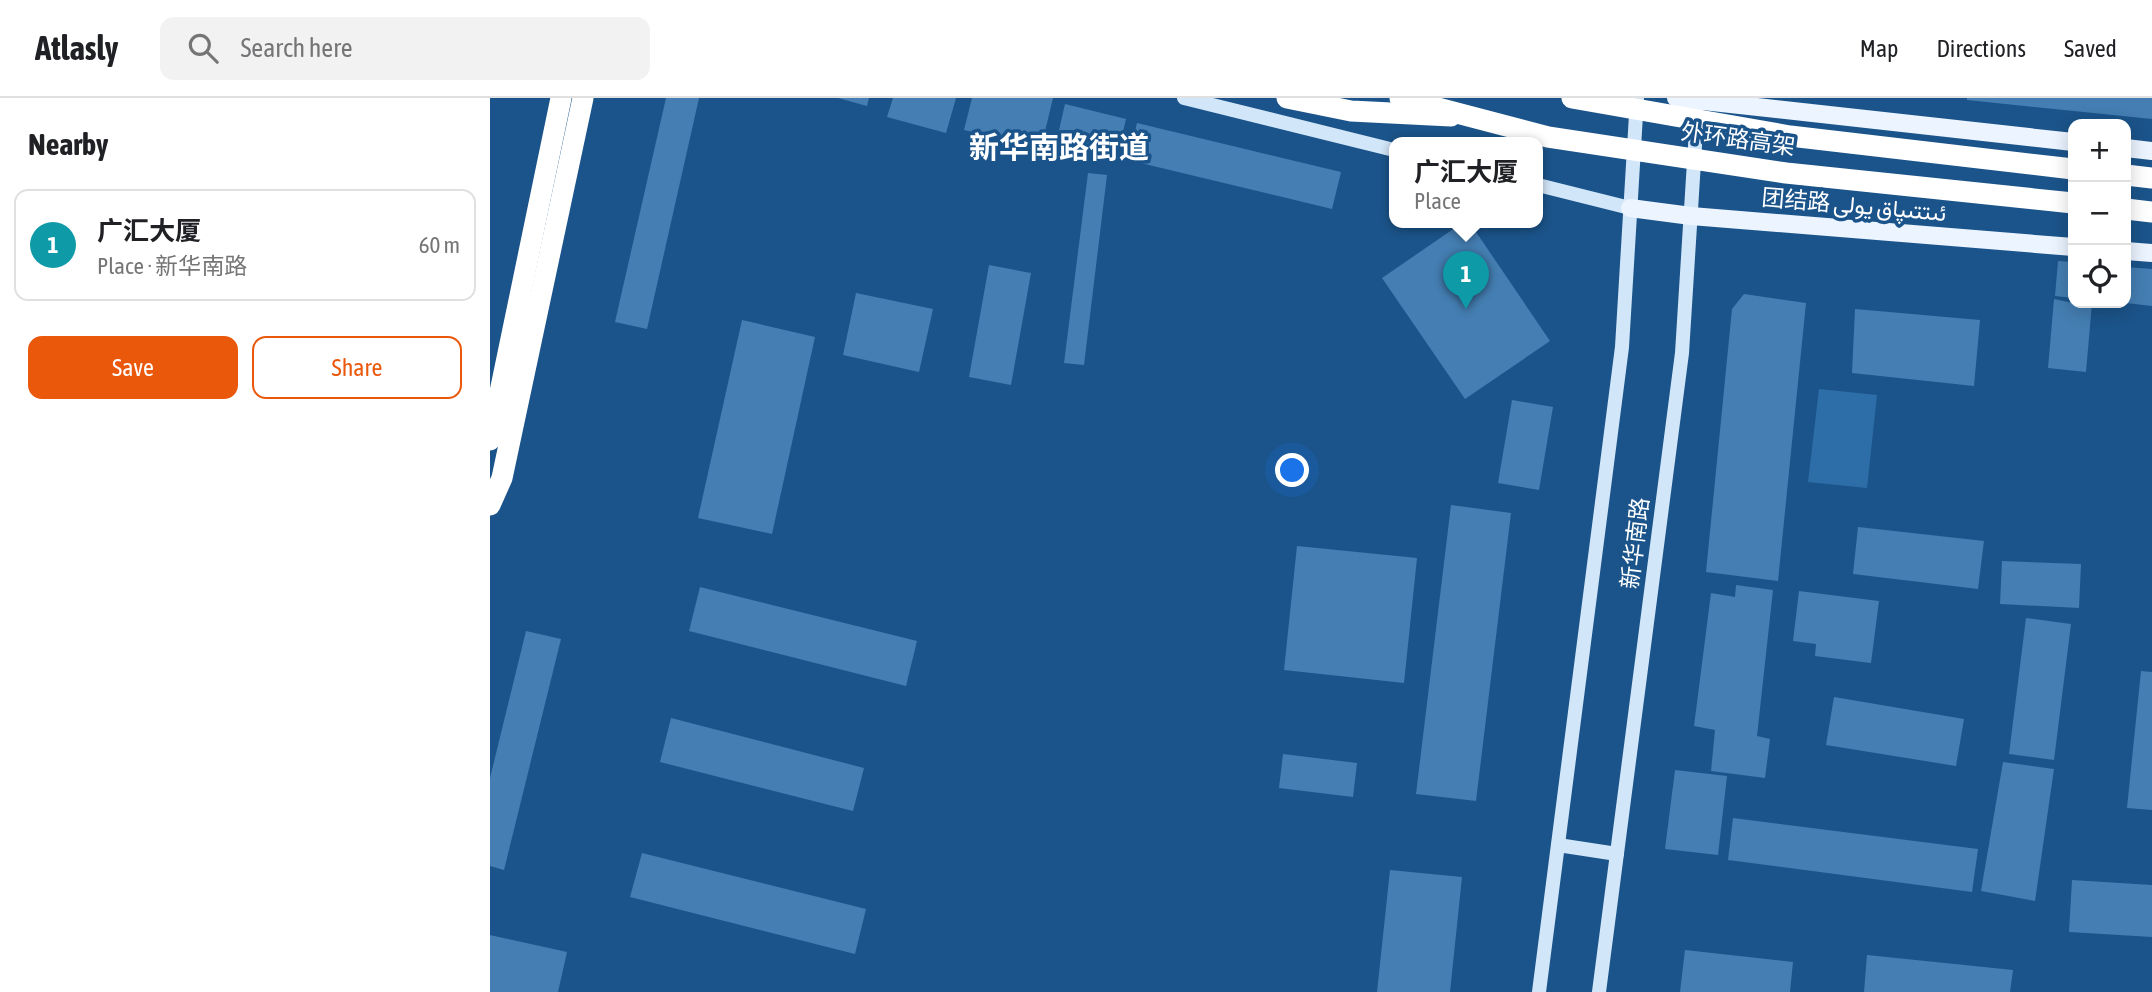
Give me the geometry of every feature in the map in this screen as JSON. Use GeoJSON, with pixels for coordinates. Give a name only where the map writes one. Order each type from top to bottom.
{"type":"FeatureCollection","features":[{"type":"Feature","properties":{"kind":"highway"},"geometry":{"type":"LineString","coordinates":[[490,440],[561,98]]}},
{"type":"Feature","properties":{"kind":"highway"},"geometry":{"type":"LineString","coordinates":[[490,505],[502,478],[583,98]]}},
{"type":"Feature","properties":{"kind":"highway"},"geometry":{"type":"LineString","coordinates":[[1287,98],[1351,111],[1474,118]]}},
{"type":"Feature","properties":{"kind":"highway","name":"外环路高架"},"geometry":{"type":"LineString","coordinates":[[1400,98],[1548,137],[1786,173],[2068,202]]}},
{"type":"Feature","properties":{"kind":"highway","name":"外环路高架"},"geometry":{"type":"LineString","coordinates":[[1572,98],[1790,136],[2068,168]]}},
{"type":"Feature","properties":{"kind":"highway"},"geometry":{"type":"LineString","coordinates":[[2131,176],[2152,178]]}},
{"type":"Feature","properties":{"kind":"highway"},"geometry":{"type":"LineString","coordinates":[[2131,210],[2152,212]]}},
{"type":"Feature","properties":{"kind":"main road"},"geometry":{"type":"LineString","coordinates":[[1184,98],[1389,149]]}},
{"type":"Feature","properties":{"kind":"main road","name":"新华南路"},"geometry":{"type":"LineString","coordinates":[[1539,992],[1622,347],[1637,98]]}},
{"type":"Feature","properties":{"kind":"main road"},"geometry":{"type":"LineString","coordinates":[[1676,98],[2068,141]]}},
{"type":"Feature","properties":{"kind":"main road","name":"新华南路"},"geometry":{"type":"LineString","coordinates":[[1599,992],[1682,353],[1698,100]]}},
{"type":"Feature","properties":{"kind":"main road"},"geometry":{"type":"LineString","coordinates":[[2131,148],[2152,150]]}},
{"type":"Feature","properties":{"kind":"main road"},"geometry":{"type":"LineString","coordinates":[[1543,186],[1630,208]]}},
{"type":"Feature","properties":{"kind":"main road","name":"团结路 ئىتتىپاق يولى"},"geometry":{"type":"LineString","coordinates":[[1630,208],[1691,216],[2068,247]]}},
{"type":"Feature","properties":{"kind":"main road"},"geometry":{"type":"LineString","coordinates":[[2131,251],[2152,253]]}},
{"type":"Feature","properties":{"kind":"main road"},"geometry":{"type":"LineString","coordinates":[[1558,845],[1618,854]]}},
{"type":"Feature","properties":{"kind":"shaded area"},"geometry":{"type":"Polygon","coordinates":[[[1819,389],[1877,395],[1867,488],[1808,482],[1819,389]]]}},
{"type":"Feature","properties":{"kind":"building"},"geometry":{"type":"Polygon","coordinates":[[[666,98],[699,98],[647,329],[615,322],[666,98]]]}},
{"type":"Feature","properties":{"kind":"building"},"geometry":{"type":"Polygon","coordinates":[[[838,98],[869,98],[867,106],[838,98]]]}},
{"type":"Feature","properties":{"kind":"building"},"geometry":{"type":"Polygon","coordinates":[[[893,98],[956,98],[946,133],[887,117],[893,98]]]}},
{"type":"Feature","properties":{"kind":"building"},"geometry":{"type":"Polygon","coordinates":[[[972,98],[1053,98],[1041,148],[964,130],[972,98]]]}},
{"type":"Feature","properties":{"kind":"building"},"geometry":{"type":"Polygon","coordinates":[[[2152,98],[2152,119],[1967,100],[2152,98]]]}},
{"type":"Feature","properties":{"kind":"building"},"geometry":{"type":"Polygon","coordinates":[[[1065,104],[1126,119],[1118,153],[1057,139],[1065,104]]]}},
{"type":"Feature","properties":{"kind":"building"},"geometry":{"type":"Polygon","coordinates":[[[1137,123],[1341,172],[1332,209],[1128,160],[1137,123]]]}},
{"type":"Feature","properties":{"kind":"building"},"geometry":{"type":"Polygon","coordinates":[[[1088,173],[1107,175],[1084,365],[1064,363],[1088,173]]]}},
{"type":"Feature","properties":{"kind":"building"},"geometry":{"type":"Polygon","coordinates":[[[1455,228],[1473,228],[1550,341],[1465,399],[1382,278],[1455,228]]]}},
{"type":"Feature","properties":{"kind":"building"},"geometry":{"type":"Polygon","coordinates":[[[2058,261],[2068,262],[2068,297],[2055,296],[2058,261]]]}},
{"type":"Feature","properties":{"kind":"building"},"geometry":{"type":"Polygon","coordinates":[[[989,265],[1031,273],[1011,385],[969,377],[989,265]]]}},
{"type":"Feature","properties":{"kind":"building"},"geometry":{"type":"Polygon","coordinates":[[[2131,267],[2152,269],[2152,306],[2131,304],[2131,267]]]}},
{"type":"Feature","properties":{"kind":"building"},"geometry":{"type":"Polygon","coordinates":[[[856,293],[933,309],[919,372],[843,355],[856,293]]]}},
{"type":"Feature","properties":{"kind":"building"},"geometry":{"type":"Polygon","coordinates":[[[1744,294],[1806,303],[1778,581],[1706,572],[1732,309],[1744,294]]]}},
{"type":"Feature","properties":{"kind":"building"},"geometry":{"type":"Polygon","coordinates":[[[2054,299],[2068,302],[2068,308],[2092,308],[2086,372],[2048,368],[2054,299]]]}},
{"type":"Feature","properties":{"kind":"building"},"geometry":{"type":"Polygon","coordinates":[[[1855,309],[1980,320],[1974,386],[1852,373],[1855,309]]]}},
{"type":"Feature","properties":{"kind":"building"},"geometry":{"type":"Polygon","coordinates":[[[742,320],[815,337],[772,534],[698,518],[742,320]]]}},
{"type":"Feature","properties":{"kind":"building"},"geometry":{"type":"Polygon","coordinates":[[[1512,400],[1553,407],[1539,490],[1498,483],[1512,400]]]}},
{"type":"Feature","properties":{"kind":"building"},"geometry":{"type":"Polygon","coordinates":[[[1451,505],[1511,513],[1476,801],[1416,794],[1451,505]]]}},
{"type":"Feature","properties":{"kind":"building"},"geometry":{"type":"Polygon","coordinates":[[[1858,527],[1984,541],[1978,589],[1853,574],[1858,527]]]}},
{"type":"Feature","properties":{"kind":"building"},"geometry":{"type":"Polygon","coordinates":[[[1297,546],[1417,558],[1404,683],[1284,670],[1297,546]]]}},
{"type":"Feature","properties":{"kind":"building"},"geometry":{"type":"Polygon","coordinates":[[[2002,561],[2081,564],[2079,608],[2000,604],[2002,561]]]}},
{"type":"Feature","properties":{"kind":"building"},"geometry":{"type":"Polygon","coordinates":[[[1736,585],[1773,590],[1757,736],[1770,739],[1765,778],[1711,771],[1715,730],[1694,726],[1711,593],[1735,597],[1736,585]]]}},
{"type":"Feature","properties":{"kind":"building"},"geometry":{"type":"Polygon","coordinates":[[[700,587],[917,641],[906,686],[689,631],[700,587]]]}},
{"type":"Feature","properties":{"kind":"building"},"geometry":{"type":"Polygon","coordinates":[[[1799,591],[1879,601],[1871,663],[1815,656],[1816,644],[1793,641],[1799,591]]]}},
{"type":"Feature","properties":{"kind":"building"},"geometry":{"type":"Polygon","coordinates":[[[2026,618],[2071,624],[2054,760],[2009,754],[2026,618]]]}},
{"type":"Feature","properties":{"kind":"building"},"geometry":{"type":"Polygon","coordinates":[[[526,631],[561,639],[504,870],[490,866],[490,778],[526,631]]]}},
{"type":"Feature","properties":{"kind":"building"},"geometry":{"type":"Polygon","coordinates":[[[2141,671],[2152,672],[2152,810],[2127,808],[2141,671]]]}},
{"type":"Feature","properties":{"kind":"building"},"geometry":{"type":"Polygon","coordinates":[[[1834,697],[1964,719],[1956,766],[1826,745],[1834,697]]]}},
{"type":"Feature","properties":{"kind":"building"},"geometry":{"type":"Polygon","coordinates":[[[671,718],[864,768],[853,811],[660,762],[671,718]]]}},
{"type":"Feature","properties":{"kind":"building"},"geometry":{"type":"Polygon","coordinates":[[[1283,754],[1357,763],[1353,797],[1279,788],[1283,754]]]}},
{"type":"Feature","properties":{"kind":"building"},"geometry":{"type":"Polygon","coordinates":[[[2003,762],[2054,769],[2035,901],[1981,891],[2003,762]]]}},
{"type":"Feature","properties":{"kind":"building"},"geometry":{"type":"Polygon","coordinates":[[[1675,770],[1727,776],[1718,855],[1665,849],[1675,770]]]}},
{"type":"Feature","properties":{"kind":"building"},"geometry":{"type":"Polygon","coordinates":[[[1733,818],[1978,849],[1972,892],[1728,860],[1733,818]]]}},
{"type":"Feature","properties":{"kind":"building"},"geometry":{"type":"Polygon","coordinates":[[[642,853],[866,909],[855,954],[630,897],[642,853]]]}},
{"type":"Feature","properties":{"kind":"building"},"geometry":{"type":"Polygon","coordinates":[[[1390,870],[1462,877],[1450,992],[1377,992],[1390,870]]]}},
{"type":"Feature","properties":{"kind":"building"},"geometry":{"type":"Polygon","coordinates":[[[2072,880],[2152,885],[2152,937],[2069,932],[2072,880]]]}},
{"type":"Feature","properties":{"kind":"building"},"geometry":{"type":"Polygon","coordinates":[[[490,935],[567,952],[558,992],[490,992],[490,935]]]}},
{"type":"Feature","properties":{"kind":"building"},"geometry":{"type":"Polygon","coordinates":[[[1685,950],[1793,962],[1790,992],[1680,992],[1685,950]]]}},
{"type":"Feature","properties":{"kind":"building"},"geometry":{"type":"Polygon","coordinates":[[[1867,955],[2013,970],[2010,992],[1864,992],[1867,955]]]}},
{"type":"Feature","properties":{"kind":"place","name":"广汇大厦"},"geometry":{"type":"Point","coordinates":[1466,309]}},
{"type":"Feature","properties":{"kind":"district","name":"新华南路街道"},"geometry":{"type":"Point","coordinates":[1059,148]}}]}
